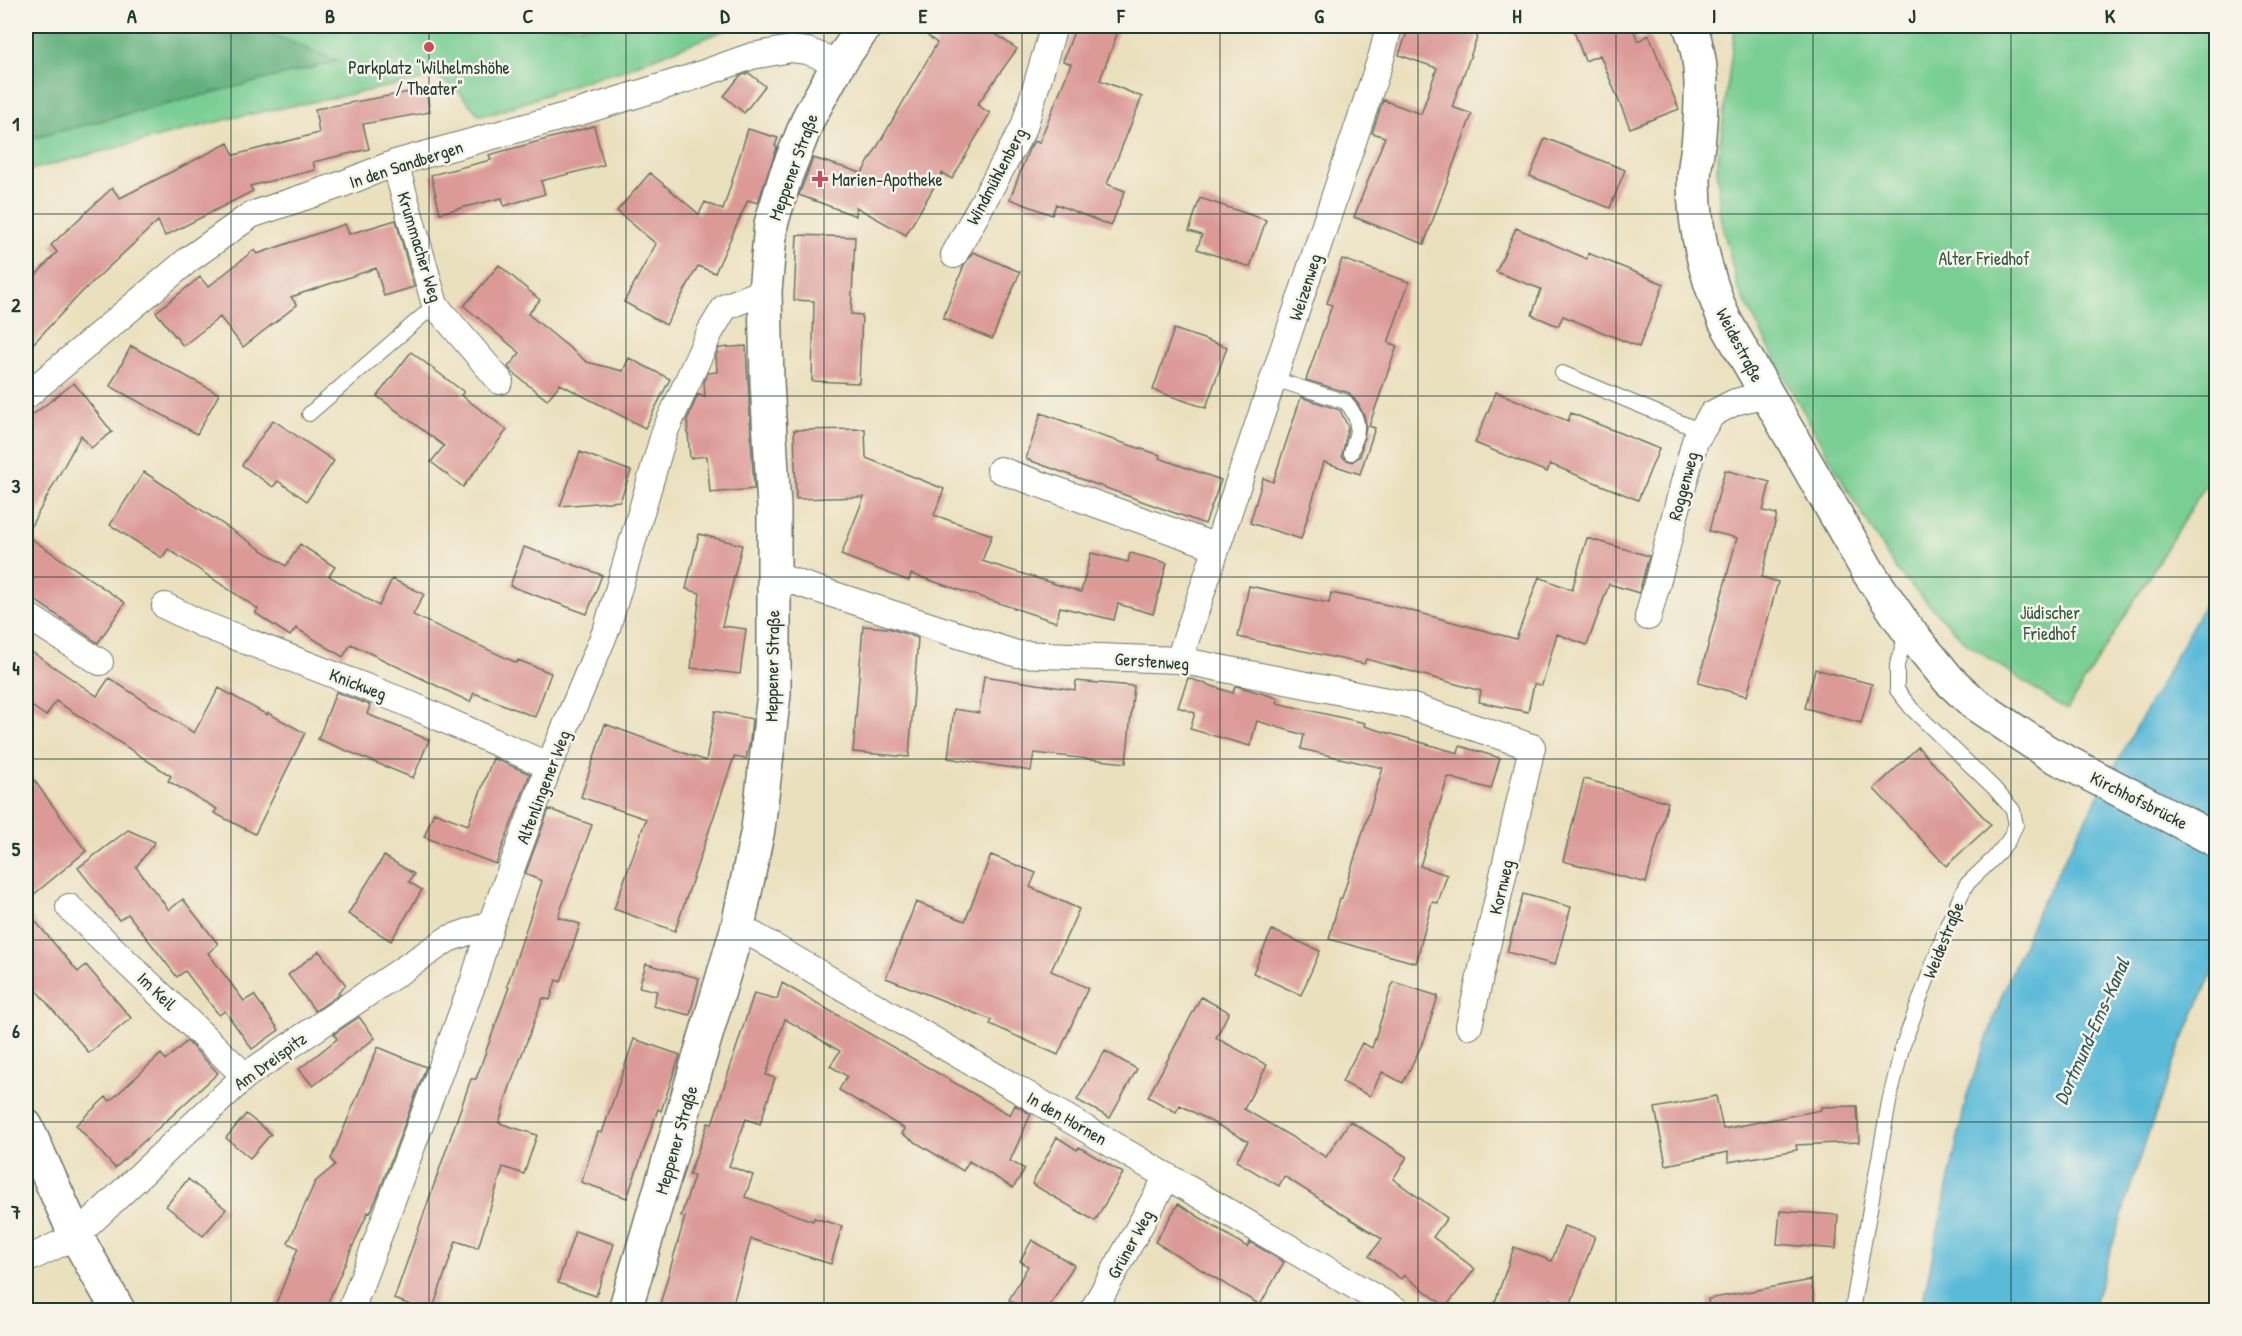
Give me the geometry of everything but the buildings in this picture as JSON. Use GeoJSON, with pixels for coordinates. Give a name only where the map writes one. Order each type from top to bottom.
{"type":"FeatureCollection","features":[{"type":"Feature","properties":{"kind":"main road","name":"Meppener Straße"},"geometry":{"type":"LineString","coordinates":[[625,1311],[738,926],[758,829],[774,694],[774,508],[765,291],[771,224],[786,175],[809,117],[839,63],[865,26]]}},
{"type":"Feature","properties":{"kind":"main road","name":"Weidestraße"},"geometry":{"type":"LineString","coordinates":[[1690,26],[1700,62],[1701,104],[1694,180],[1701,254],[1710,287],[1725,321],[1869,573],[1908,629],[1949,680],[1975,704],[2012,730],[2062,759]]}},
{"type":"Feature","properties":{"kind":"main road","name":"Kirchhofsbrücke"},"geometry":{"type":"LineString","coordinates":[[2062,759],[2217,840]]}},
{"type":"Feature","properties":{"kind":"main road"},"geometry":{"type":"LineString","coordinates":[[26,1126],[76,1236],[118,1311]]}},
{"type":"Feature","properties":{"kind":"street","name":"Windmühlenberg"},"geometry":{"type":"LineString","coordinates":[[954,255],[1024,127],[1054,26]]}},
{"type":"Feature","properties":{"kind":"street","name":"Weizenweg"},"geometry":{"type":"LineString","coordinates":[[1179,660],[1382,56],[1389,26]]}},
{"type":"Feature","properties":{"kind":"street","name":"In den Sandbergen"},"geometry":{"type":"LineString","coordinates":[[26,396],[188,260],[251,215],[340,185],[395,163],[583,111],[752,56],[791,49],[807,51],[839,63]]}},
{"type":"Feature","properties":{"kind":"street","name":"Krummacher Weg"},"geometry":{"type":"LineString","coordinates":[[395,163],[435,305],[501,381]]}},
{"type":"Feature","properties":{"kind":"street","name":"Altenlingener Weg"},"geometry":{"type":"LineString","coordinates":[[351,1311],[473,983],[491,924],[549,766],[607,628],[665,431],[710,332],[725,307],[765,291]]}},
{"type":"Feature","properties":{"kind":"street","name":"Roggenweg"},"geometry":{"type":"LineString","coordinates":[[1648,617],[1695,441],[1712,414],[1735,402],[1766,394]]}},
{"type":"Feature","properties":{"kind":"street"},"geometry":{"type":"LineString","coordinates":[[1000,470],[1217,547]]}},
{"type":"Feature","properties":{"kind":"street","name":"Gerstenweg"},"geometry":{"type":"LineString","coordinates":[[773,575],[1017,654],[1179,660],[1407,705],[1532,747]]}},
{"type":"Feature","properties":{"kind":"street","name":"Knickweg"},"geometry":{"type":"LineString","coordinates":[[165,606],[202,624],[402,701],[549,766]]}},
{"type":"Feature","properties":{"kind":"street"},"geometry":{"type":"LineString","coordinates":[[26,615],[100,662]]}},
{"type":"Feature","properties":{"kind":"street","name":"Kornweg"},"geometry":{"type":"LineString","coordinates":[[1469,1026],[1532,747]]}},
{"type":"Feature","properties":{"kind":"street","name":"Im Keil"},"geometry":{"type":"LineString","coordinates":[[69,907],[245,1076]]}},
{"type":"Feature","properties":{"kind":"street","name":"Am Dreispitz"},"geometry":{"type":"LineString","coordinates":[[26,1260],[76,1236],[245,1076],[448,939],[491,924]]}},
{"type":"Feature","properties":{"kind":"street","name":"In den Hornen"},"geometry":{"type":"LineString","coordinates":[[738,926],[1396,1311]]}},
{"type":"Feature","properties":{"kind":"street","name":"Grüner Weg"},"geometry":{"type":"LineString","coordinates":[[1093,1311],[1167,1177]]}},
{"type":"Feature","properties":{"kind":"lane"},"geometry":{"type":"LineString","coordinates":[[309,414],[435,305]]}},
{"type":"Feature","properties":{"kind":"lane"},"geometry":{"type":"LineString","coordinates":[[1562,373],[1701,431]]}},
{"type":"Feature","properties":{"kind":"lane"},"geometry":{"type":"LineString","coordinates":[[1274,379],[1346,402],[1353,410],[1359,429],[1351,453]]}},
{"type":"Feature","properties":{"kind":"lane","name":"Weidestraße"},"geometry":{"type":"LineString","coordinates":[[1852,1311],[1889,1102],[1902,1048],[1948,923],[1966,885],[1994,858],[2008,841],[2016,825],[2013,810],[1994,788],[1912,710],[1897,690],[1897,665],[1908,629]]}},
{"type":"Feature","properties":{"kind":"green space"},"geometry":{"type":"Polygon","coordinates":[[[26,26],[736,26],[618,72],[590,79],[495,113],[479,115],[459,92],[437,77],[232,118],[26,171],[26,26]]]}},
{"type":"Feature","properties":{"kind":"green space"},"geometry":{"type":"Polygon","coordinates":[[[26,26],[252,26],[338,61],[26,140],[26,26]]]}},
{"type":"Feature","properties":{"kind":"green space","name":"Alter Friedhof"},"geometry":{"type":"Polygon","coordinates":[[[1735,26],[2216,26],[2216,468],[2067,710],[1966,643],[1897,571],[1789,386],[1738,288],[1720,217],[1717,167],[1735,26]]]}},
{"type":"Feature","properties":{"kind":"water","name":"Dortmund-Ems-Kanal"},"geometry":{"type":"Polygon","coordinates":[[[2216,583],[2216,964],[2181,1044],[2141,1154],[2093,1310],[1921,1310],[1967,1095],[2004,990],[2039,908],[2077,835],[2216,583]]]}},
{"type":"Feature","properties":{"kind":"place","name":"Parkplatz \"Wilhelmshöhe / Theater\""},"geometry":{"type":"Point","coordinates":[429,47]}},
{"type":"Feature","properties":{"kind":"place","name":"Marien-Apotheke"},"geometry":{"type":"Point","coordinates":[820,179]}},
{"type":"Feature","properties":{"kind":"park label","name":"Jüdischer Friedhof"},"geometry":{"type":"Point","coordinates":[2050,622]}}]}
